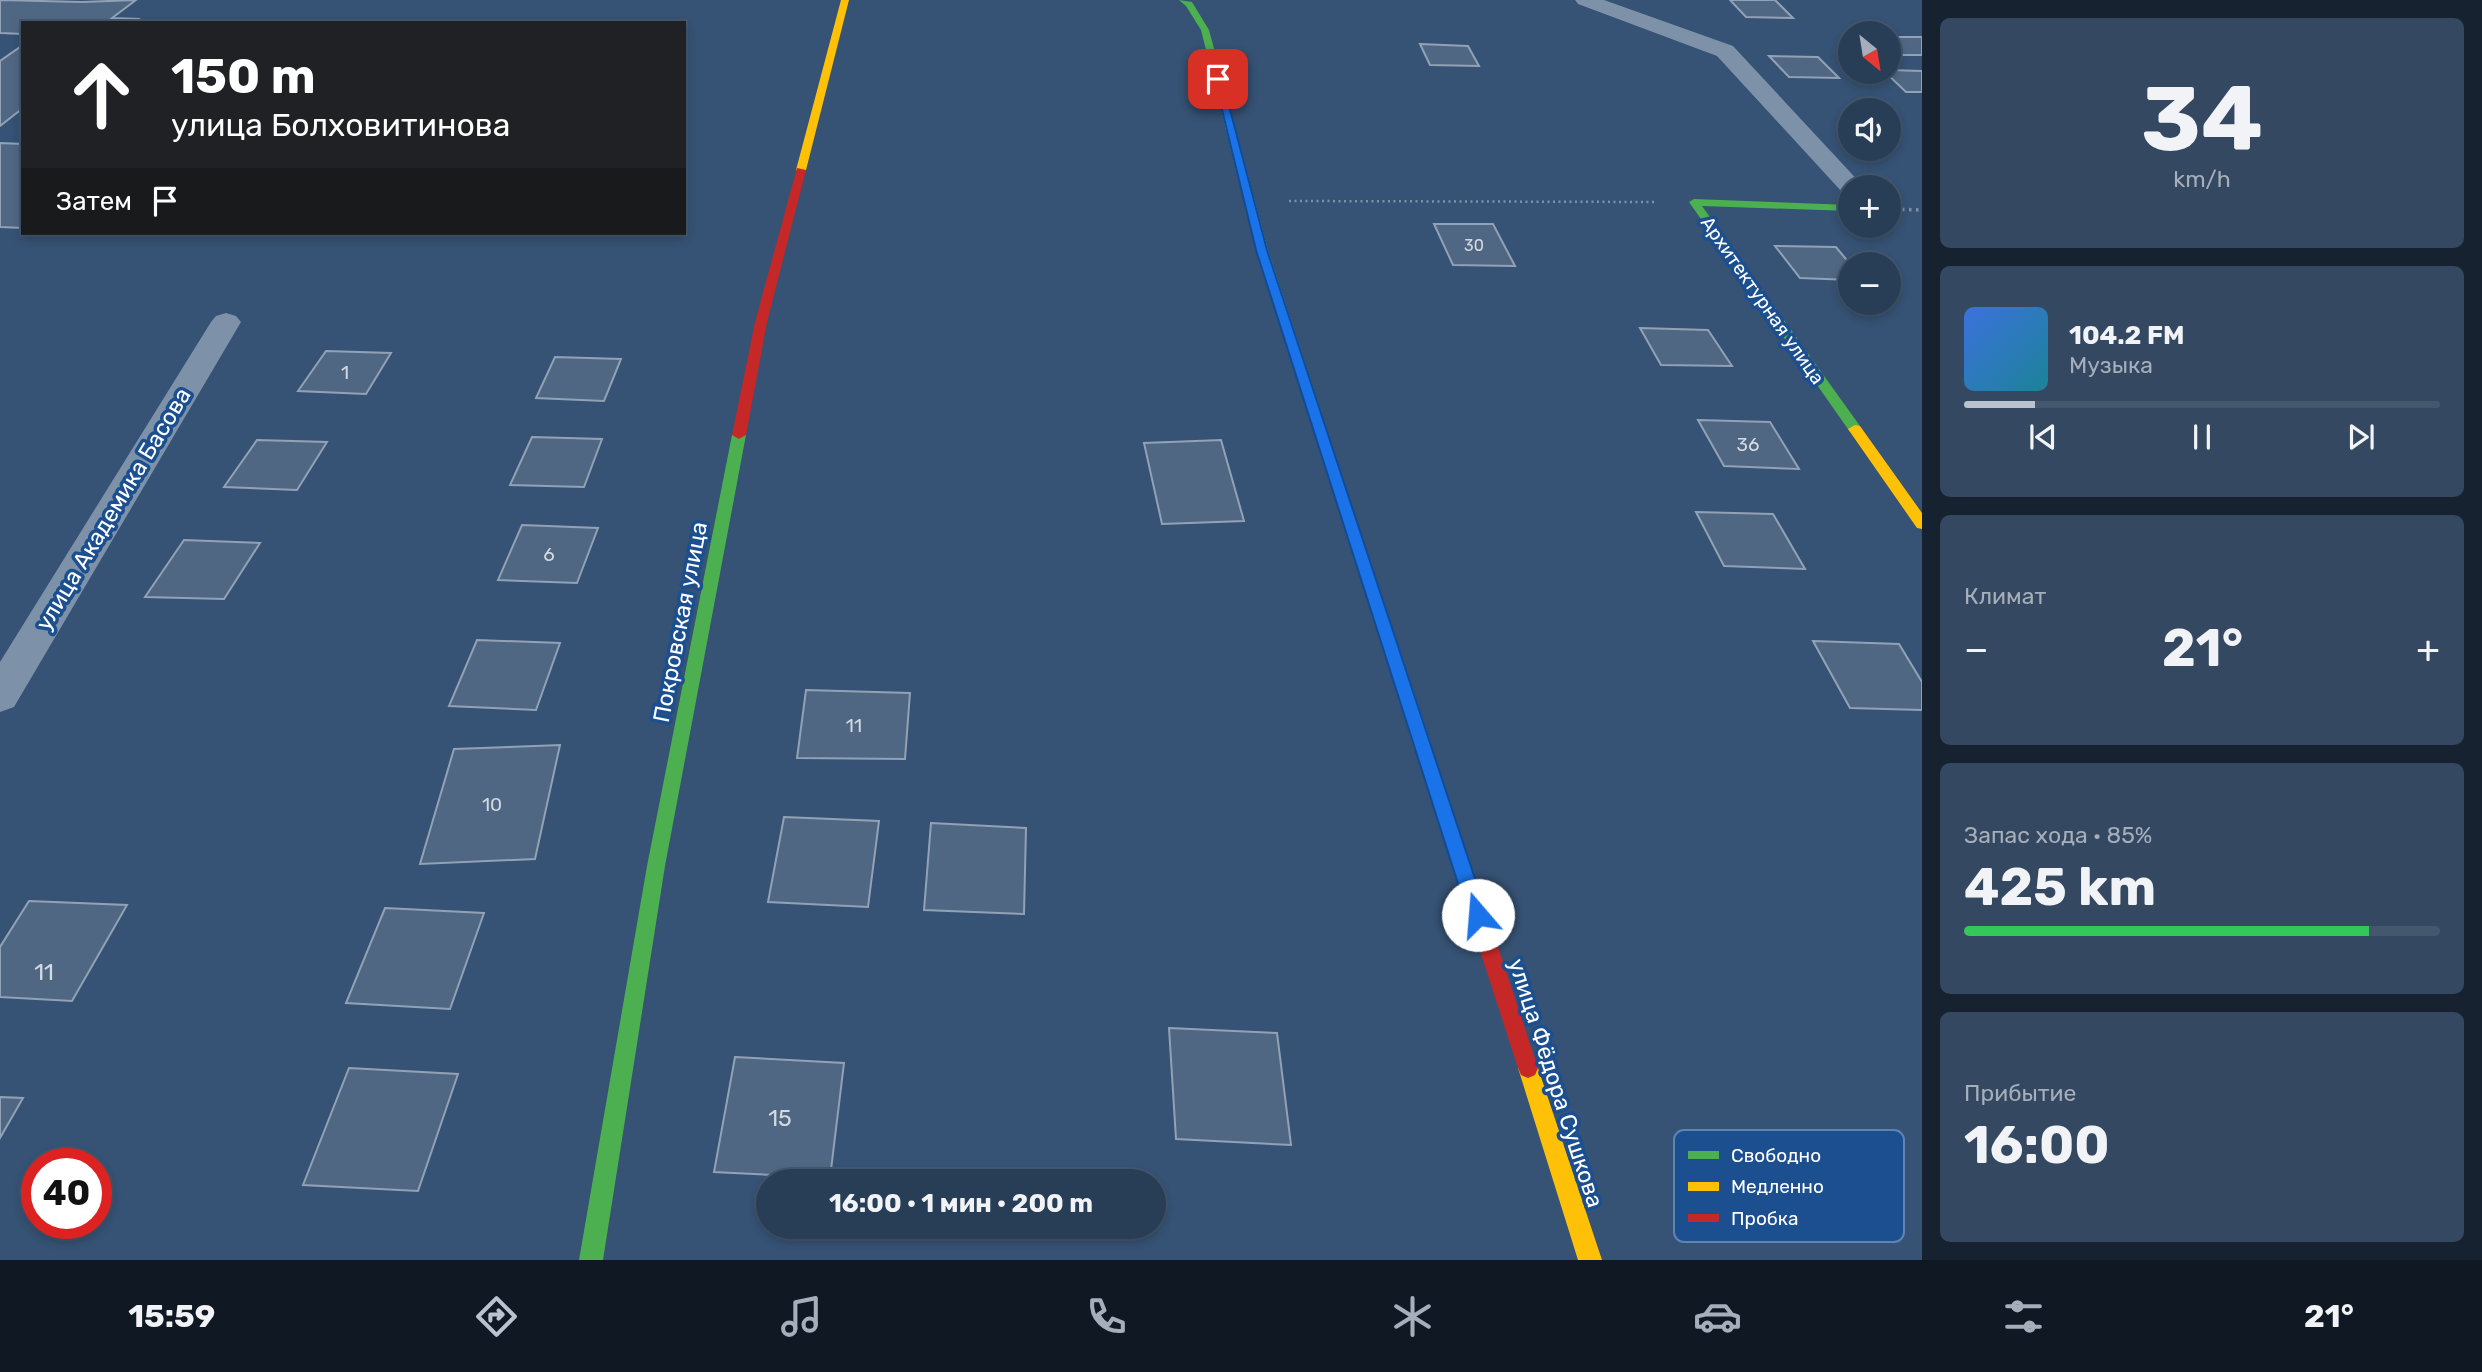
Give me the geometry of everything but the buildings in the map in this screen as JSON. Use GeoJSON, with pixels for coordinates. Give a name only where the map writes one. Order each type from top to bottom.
{"type":"FeatureCollection","features":[{"type":"Feature","properties":{"kind":"street","name":"Покровская улица"},"geometry":{"type":"LineString","coordinates":[[591,1260],[656,866],[761,322],[845,0]]}},
{"type":"Feature","properties":{"kind":"street","name":"улица Фёдора Сушкова"},"geometry":{"type":"LineString","coordinates":[[1183,0],[1189,4],[1205,30],[1266,264],[1590,1260]]}},
{"type":"Feature","properties":{"kind":"street"},"geometry":{"type":"LineString","coordinates":[[1585,0],[1725,51],[1840,175]]}},
{"type":"Feature","properties":{"kind":"street","name":"Архитектурная улица"},"geometry":{"type":"LineString","coordinates":[[1694,202],[1838,208]]}},
{"type":"Feature","properties":{"kind":"street","name":"Архитектурная улица"},"geometry":{"type":"LineString","coordinates":[[1694,202],[1922,524]]}},
{"type":"Feature","properties":{"kind":"street","name":"улица Академика Басова"},"geometry":{"type":"LineString","coordinates":[[0,696],[226,322]]}},
{"type":"Feature","properties":{"kind":"path"},"geometry":{"type":"LineString","coordinates":[[1248,201],[1694,202]]}},
{"type":"Feature","properties":{"kind":"path"},"geometry":{"type":"LineString","coordinates":[[1901,209],[1922,210]]}},
{"type":"Feature","properties":{"kind":"traffic: fast"},"geometry":{"type":"LineString","coordinates":[[1183,0],[1189,4],[1205,30],[1262,250],[1354,533]]}},
{"type":"Feature","properties":{"kind":"traffic: fast"},"geometry":{"type":"LineString","coordinates":[[1838,208],[1694,202],[1855,429]]}},
{"type":"Feature","properties":{"kind":"traffic: fast"},"geometry":{"type":"LineString","coordinates":[[591,1260],[656,866],[739,435]]}},
{"type":"Feature","properties":{"kind":"traffic: slow"},"geometry":{"type":"LineString","coordinates":[[801,170],[845,0]]}},
{"type":"Feature","properties":{"kind":"traffic: slow"},"geometry":{"type":"LineString","coordinates":[[1855,429],[1922,524]]}},
{"type":"Feature","properties":{"kind":"traffic: slow"},"geometry":{"type":"LineString","coordinates":[[1354,533],[1422,744]]}},
{"type":"Feature","properties":{"kind":"traffic: slow"},"geometry":{"type":"LineString","coordinates":[[1528,1068],[1590,1260]]}},
{"type":"Feature","properties":{"kind":"traffic: jam"},"geometry":{"type":"LineString","coordinates":[[739,435],[761,322],[801,170]]}},
{"type":"Feature","properties":{"kind":"traffic: jam"},"geometry":{"type":"LineString","coordinates":[[1422,744],[1528,1068]]}},
{"type":"Feature","properties":{"kind":"route"},"geometry":{"type":"LineString","coordinates":[[1218,79],[1262,250],[1478,915]]}}]}
